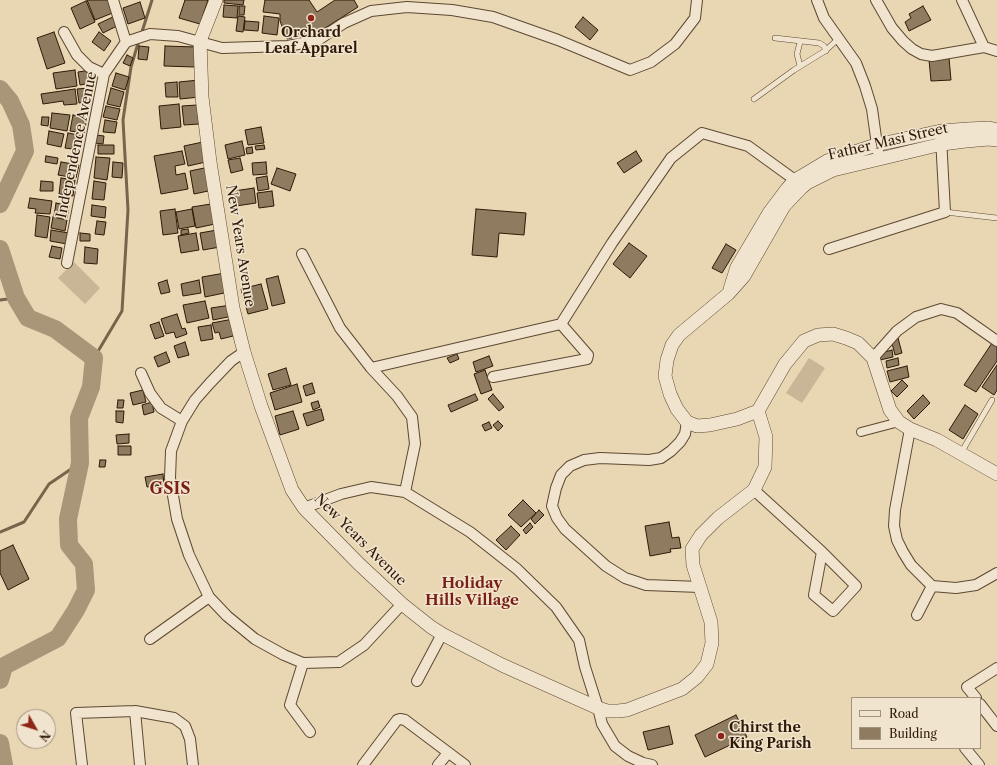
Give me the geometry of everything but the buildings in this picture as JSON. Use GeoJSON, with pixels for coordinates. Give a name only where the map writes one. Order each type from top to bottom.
{"type":"FeatureCollection","features":[{"type":"Feature","properties":{"kind":"street"},"geometry":{"type":"LineString","coordinates":[[113,0],[127,42],[150,34],[178,36],[222,48],[288,46],[318,40],[344,23],[371,11],[407,6],[452,10],[493,17],[558,40],[630,70],[651,62],[675,44],[695,18],[697,0]]}},
{"type":"Feature","properties":{"kind":"street","name":"New Years Avenue"},"geometry":{"type":"LineString","coordinates":[[216,0],[200,41],[202,97],[210,162],[233,308],[244,352],[282,467],[292,490],[304,508],[359,564],[402,604],[442,634],[502,665],[607,711],[627,710],[682,689],[697,677],[707,664],[712,642],[711,622],[693,565],[692,549],[701,535],[718,518],[754,490],[765,467],[766,437],[758,410]]}},
{"type":"Feature","properties":{"kind":"street"},"geometry":{"type":"LineString","coordinates":[[817,0],[824,18],[856,63],[865,86],[872,109],[879,159]]}},
{"type":"Feature","properties":{"kind":"street"},"geometry":{"type":"LineString","coordinates":[[876,0],[899,37],[912,49],[921,54],[932,56],[984,47],[997,51]]}},
{"type":"Feature","properties":{"kind":"street"},"geometry":{"type":"LineString","coordinates":[[962,0],[984,47]]}},
{"type":"Feature","properties":{"kind":"street"},"geometry":{"type":"LineString","coordinates":[[64,32],[77,55],[89,67],[104,74]]}},
{"type":"Feature","properties":{"kind":"street","name":"Independence Avenue"},"geometry":{"type":"LineString","coordinates":[[67,263],[104,74],[127,42]]}},
{"type":"Feature","properties":{"kind":"street","name":"Father Masi Street"},"geometry":{"type":"LineString","coordinates":[[798,184],[814,179],[833,170],[879,159],[968,129],[989,128],[997,130]]}},
{"type":"Feature","properties":{"kind":"street"},"geometry":{"type":"LineString","coordinates":[[370,368],[561,324],[612,243],[671,158],[702,133],[748,146],[798,184]]}},
{"type":"Feature","properties":{"kind":"street"},"geometry":{"type":"LineString","coordinates":[[829,249],[945,212],[941,138]]}},
{"type":"Feature","properties":{"kind":"street","name":"Father Masi Street"},"geometry":{"type":"LineString","coordinates":[[687,422],[677,409],[670,394],[665,376],[667,360],[672,345],[679,335],[728,294],[744,276],[798,184],[827,161],[876,145],[941,138],[997,140]]}},
{"type":"Feature","properties":{"kind":"street"},"geometry":{"type":"LineString","coordinates":[[302,254],[340,328],[370,368],[397,396],[412,417],[415,444],[405,492]]}},
{"type":"Feature","properties":{"kind":"street"},"geometry":{"type":"LineString","coordinates":[[873,358],[897,331],[916,317],[941,309],[957,313],[997,341]]}},
{"type":"Feature","properties":{"kind":"street"},"geometry":{"type":"LineString","coordinates":[[493,377],[587,359],[588,355],[561,324]]}},
{"type":"Feature","properties":{"kind":"street"},"geometry":{"type":"LineString","coordinates":[[700,587],[646,585],[625,578],[606,566],[565,529],[557,518],[552,506],[561,475],[570,466],[584,460],[600,458],[649,460],[661,458],[680,442],[685,434],[687,422],[697,426],[710,425],[736,419],[758,410],[784,364],[804,341],[818,335],[833,334],[858,343],[873,358],[890,410],[905,425],[937,440],[997,474]]}},
{"type":"Feature","properties":{"kind":"street"},"geometry":{"type":"LineString","coordinates":[[244,352],[231,361],[195,400],[182,421],[172,451],[170,478],[177,519],[189,556],[209,598],[227,616],[255,639],[284,655],[303,663],[339,662],[364,645],[402,604]]}},
{"type":"Feature","properties":{"kind":"street"},"geometry":{"type":"LineString","coordinates":[[141,373],[150,393],[161,408],[182,421]]}},
{"type":"Feature","properties":{"kind":"street"},"geometry":{"type":"LineString","coordinates":[[861,432],[905,425]]}},
{"type":"Feature","properties":{"kind":"street"},"geometry":{"type":"LineString","coordinates":[[905,425],[894,526],[897,540],[911,565],[932,586],[956,588],[976,585],[997,573]]}},
{"type":"Feature","properties":{"kind":"street"},"geometry":{"type":"LineString","coordinates":[[304,508],[341,494],[371,487],[405,492],[470,532],[517,569],[556,607],[579,640],[585,667],[602,724],[615,746],[628,756],[643,763],[652,765]]}},
{"type":"Feature","properties":{"kind":"street"},"geometry":{"type":"LineString","coordinates":[[754,490],[822,552],[856,586],[833,611],[814,595],[822,552]]}},
{"type":"Feature","properties":{"kind":"street"},"geometry":{"type":"LineString","coordinates":[[917,615],[932,586]]}},
{"type":"Feature","properties":{"kind":"street"},"geometry":{"type":"LineString","coordinates":[[150,639],[209,598]]}},
{"type":"Feature","properties":{"kind":"street"},"geometry":{"type":"LineString","coordinates":[[417,681],[442,634]]}},
{"type":"Feature","properties":{"kind":"street"},"geometry":{"type":"LineString","coordinates":[[303,663],[290,705],[310,732]]}},
{"type":"Feature","properties":{"kind":"street"},"geometry":{"type":"LineString","coordinates":[[975,697],[968,687],[997,668]]}},
{"type":"Feature","properties":{"kind":"street"},"geometry":{"type":"LineString","coordinates":[[981,705],[996,723]]}},
{"type":"Feature","properties":{"kind":"street"},"geometry":{"type":"LineString","coordinates":[[135,711],[140,765]]}},
{"type":"Feature","properties":{"kind":"street"},"geometry":{"type":"LineString","coordinates":[[82,765],[76,713],[135,711],[174,718],[185,726],[190,739],[194,765]]}},
{"type":"Feature","properties":{"kind":"street"},"geometry":{"type":"LineString","coordinates":[[363,765],[397,720],[400,719],[405,720],[465,765]]}},
{"type":"Feature","properties":{"kind":"street"},"geometry":{"type":"LineString","coordinates":[[966,749],[979,765]]}},
{"type":"Feature","properties":{"kind":"street"},"geometry":{"type":"LineString","coordinates":[[438,765],[448,753]]}},
{"type":"Feature","properties":{"kind":"lane"},"geometry":{"type":"LineString","coordinates":[[774,38],[819,43],[824,46],[826,50]]}},
{"type":"Feature","properties":{"kind":"lane"},"geometry":{"type":"LineString","coordinates":[[754,99],[800,66],[826,50],[838,39]]}},
{"type":"Feature","properties":{"kind":"lane"},"geometry":{"type":"LineString","coordinates":[[800,42],[797,54],[800,66]]}},
{"type":"Feature","properties":{"kind":"lane"},"geometry":{"type":"LineString","coordinates":[[945,212],[997,218]]}},
{"type":"Feature","properties":{"kind":"lane"},"geometry":{"type":"LineString","coordinates":[[961,453],[992,400]]}},
{"type":"Feature","properties":{"kind":"shaded area"},"geometry":{"type":"Polygon","coordinates":[[[74,262],[100,288],[85,304],[58,278],[74,262]]]}},
{"type":"Feature","properties":{"kind":"shaded area"},"geometry":{"type":"Polygon","coordinates":[[[809,358],[825,368],[802,403],[786,393],[809,358]]]}},
{"type":"Feature","properties":{"kind":"waterway"},"geometry":{"type":"LineString","coordinates":[[141,35],[152,0]]}},
{"type":"Feature","properties":{"kind":"waterway"},"geometry":{"type":"LineString","coordinates":[[94,358],[122,311],[128,210],[123,120],[131,67],[139,40]]}},
{"type":"Feature","properties":{"kind":"waterway"},"geometry":{"type":"LineString","coordinates":[[0,89],[10,101],[21,125],[25,151],[0,204]]}},
{"type":"Feature","properties":{"kind":"waterway"},"geometry":{"type":"LineString","coordinates":[[0,249],[16,298],[28,318],[55,329],[94,358],[91,387],[79,418],[80,463],[68,519],[69,545],[84,564],[86,590],[76,610],[58,638],[4,666],[0,680]]}},
{"type":"Feature","properties":{"kind":"waterway"},"geometry":{"type":"LineString","coordinates":[[0,300],[16,298]]}},
{"type":"Feature","properties":{"kind":"waterway"},"geometry":{"type":"LineString","coordinates":[[0,532],[24,522],[49,484],[80,463]]}},
{"type":"Feature","properties":{"kind":"waterway"},"geometry":{"type":"LineString","coordinates":[[0,743],[4,765]]}},
{"type":"Feature","properties":{"kind":"place","name":"Orchard Leaf Apparel"},"geometry":{"type":"Point","coordinates":[311,18]}},
{"type":"Feature","properties":{"kind":"place","name":"Chirst the King Parish"},"geometry":{"type":"Point","coordinates":[721,736]}},
{"type":"Feature","properties":{"kind":"district","name":"GSIS"},"geometry":{"type":"Point","coordinates":[170,489]}},
{"type":"Feature","properties":{"kind":"district","name":"Holiday Hills Village"},"geometry":{"type":"Point","coordinates":[472,592]}}]}
